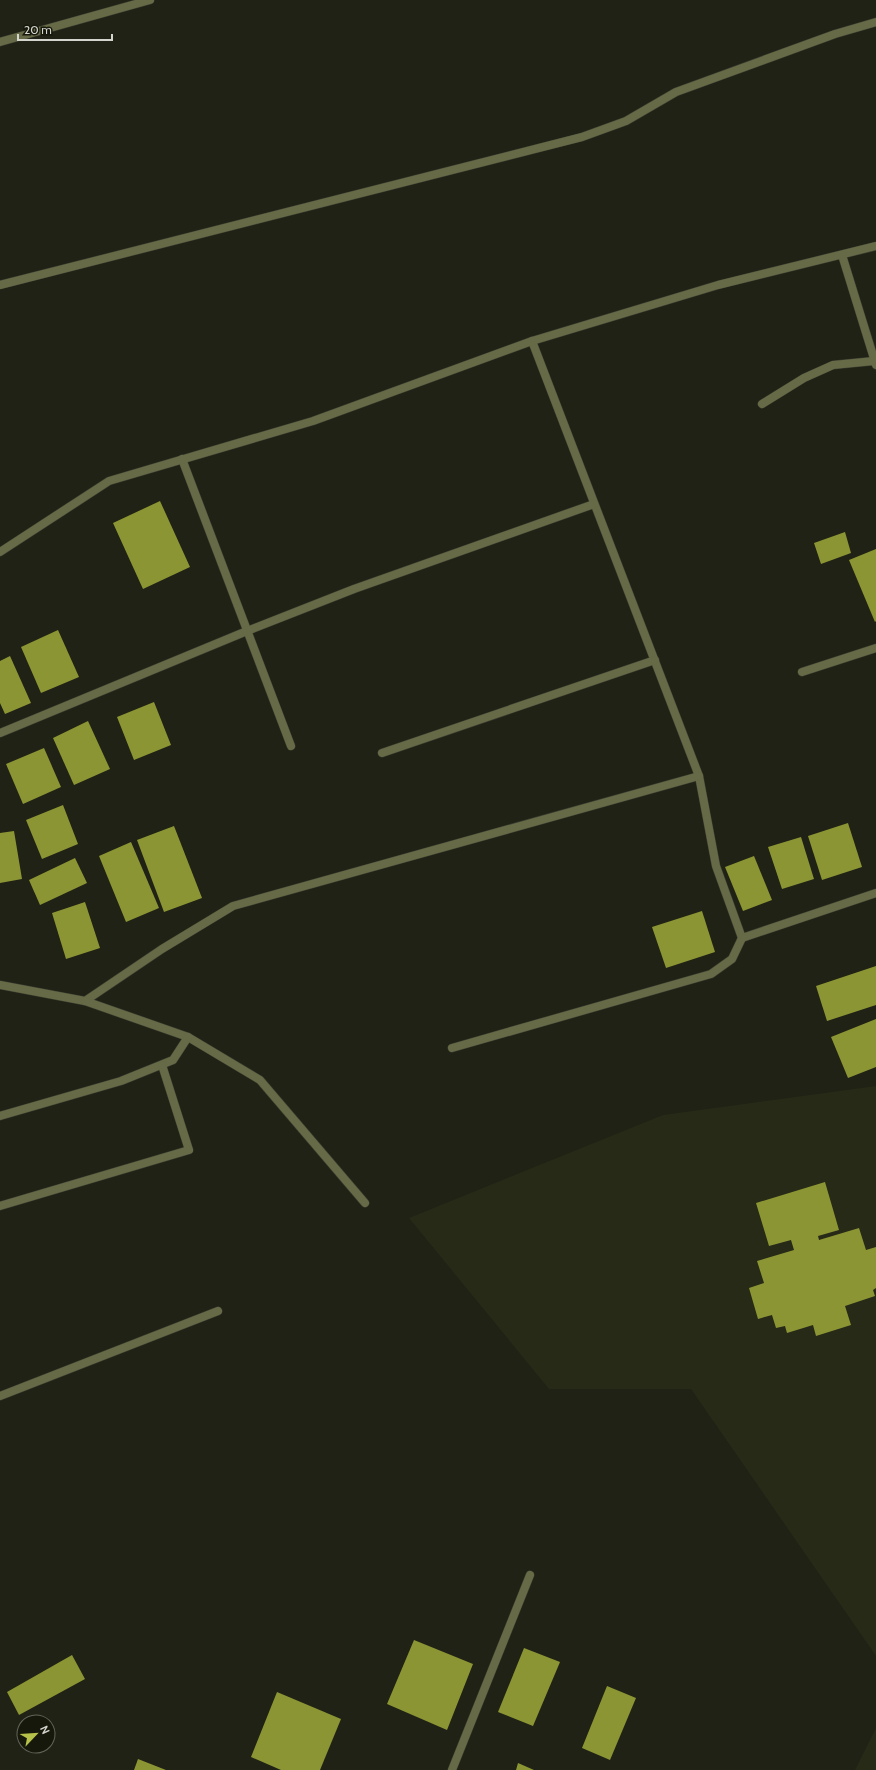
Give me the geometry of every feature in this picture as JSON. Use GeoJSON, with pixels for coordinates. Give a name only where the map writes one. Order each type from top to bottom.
{"type":"FeatureCollection","features":[{"type":"Feature","properties":{"kind":"street"},"geometry":{"type":"LineString","coordinates":[[0,42],[150,0]]}},
{"type":"Feature","properties":{"kind":"street"},"geometry":{"type":"LineString","coordinates":[[0,285],[582,137],[626,121],[676,92],[835,34],[876,22]]}},
{"type":"Feature","properties":{"kind":"street"},"geometry":{"type":"LineString","coordinates":[[0,552],[109,481],[313,421],[532,341],[718,286],[876,246]]}},
{"type":"Feature","properties":{"kind":"street"},"geometry":{"type":"LineString","coordinates":[[762,404],[804,378],[833,366],[875,363],[842,255]]}},
{"type":"Feature","properties":{"kind":"street"},"geometry":{"type":"LineString","coordinates":[[532,341],[699,776],[716,866],[742,938]]}},
{"type":"Feature","properties":{"kind":"street"},"geometry":{"type":"LineString","coordinates":[[182,459],[291,746]]}},
{"type":"Feature","properties":{"kind":"street"},"geometry":{"type":"LineString","coordinates":[[0,733],[247,631],[354,589],[594,504]]}},
{"type":"Feature","properties":{"kind":"street"},"geometry":{"type":"LineString","coordinates":[[802,672],[876,648]]}},
{"type":"Feature","properties":{"kind":"street"},"geometry":{"type":"LineString","coordinates":[[382,753],[655,660]]}},
{"type":"Feature","properties":{"kind":"street"},"geometry":{"type":"LineString","coordinates":[[85,1001],[162,949],[233,906],[699,776]]}},
{"type":"Feature","properties":{"kind":"street"},"geometry":{"type":"LineString","coordinates":[[452,1048],[711,974],[732,958],[742,938],[876,893]]}},
{"type":"Feature","properties":{"kind":"street"},"geometry":{"type":"LineString","coordinates":[[0,985],[85,1001],[188,1037],[260,1080],[365,1204]]}},
{"type":"Feature","properties":{"kind":"street"},"geometry":{"type":"LineString","coordinates":[[0,1116],[121,1081],[162,1065],[173,1060],[188,1037]]}},
{"type":"Feature","properties":{"kind":"street"},"geometry":{"type":"LineString","coordinates":[[0,1206],[189,1150],[162,1065]]}},
{"type":"Feature","properties":{"kind":"street"},"geometry":{"type":"LineString","coordinates":[[0,1396],[218,1311]]}},
{"type":"Feature","properties":{"kind":"street"},"geometry":{"type":"LineString","coordinates":[[452,1770],[530,1575]]}},
{"type":"Feature","properties":{"kind":"shaded area"},"geometry":{"type":"Polygon","coordinates":[[[876,1086],[876,1656],[691,1389],[549,1389],[409,1218],[663,1115],[876,1086]]]}},
{"type":"Feature","properties":{"kind":"shaded area"},"geometry":{"type":"Polygon","coordinates":[[[876,1728],[876,1770],[855,1770],[876,1728]]]}},
{"type":"Feature","properties":{"kind":"building"},"geometry":{"type":"Polygon","coordinates":[[[160,501],[190,567],[143,589],[113,523],[160,501]]]}},
{"type":"Feature","properties":{"kind":"building"},"geometry":{"type":"Polygon","coordinates":[[[845,532],[851,553],[821,564],[814,543],[845,532]]]}},
{"type":"Feature","properties":{"kind":"building"},"geometry":{"type":"Polygon","coordinates":[[[876,549],[876,621],[875,622],[849,560],[876,549]]]}},
{"type":"Feature","properties":{"kind":"building"},"geometry":{"type":"Polygon","coordinates":[[[58,630],[79,677],[41,693],[21,647],[58,630]]]}},
{"type":"Feature","properties":{"kind":"building"},"geometry":{"type":"Polygon","coordinates":[[[10,656],[31,703],[5,714],[0,703],[0,661],[10,656]]]}},
{"type":"Feature","properties":{"kind":"building"},"geometry":{"type":"Polygon","coordinates":[[[154,702],[171,745],[134,760],[117,717],[154,702]]]}},
{"type":"Feature","properties":{"kind":"building"},"geometry":{"type":"Polygon","coordinates":[[[88,721],[110,769],[74,785],[53,738],[88,721]]]}},
{"type":"Feature","properties":{"kind":"building"},"geometry":{"type":"Polygon","coordinates":[[[44,748],[61,787],[23,804],[6,764],[44,748]]]}},
{"type":"Feature","properties":{"kind":"building"},"geometry":{"type":"Polygon","coordinates":[[[63,805],[78,844],[42,859],[26,820],[63,805]]]}},
{"type":"Feature","properties":{"kind":"building"},"geometry":{"type":"Polygon","coordinates":[[[848,823],[862,867],[822,880],[808,836],[848,823]]]}},
{"type":"Feature","properties":{"kind":"building"},"geometry":{"type":"Polygon","coordinates":[[[174,826],[202,898],[164,912],[137,840],[174,826]]]}},
{"type":"Feature","properties":{"kind":"building"},"geometry":{"type":"Polygon","coordinates":[[[14,831],[22,879],[0,883],[0,833],[14,831]]]}},
{"type":"Feature","properties":{"kind":"building"},"geometry":{"type":"Polygon","coordinates":[[[801,837],[814,879],[782,889],[768,847],[801,837]]]}},
{"type":"Feature","properties":{"kind":"building"},"geometry":{"type":"Polygon","coordinates":[[[131,842],[159,908],[126,922],[99,856],[131,842]]]}},
{"type":"Feature","properties":{"kind":"building"},"geometry":{"type":"Polygon","coordinates":[[[754,856],[772,900],[743,911],[725,867],[754,856]]]}},
{"type":"Feature","properties":{"kind":"building"},"geometry":{"type":"Polygon","coordinates":[[[75,858],[87,883],[40,905],[29,880],[75,858]]]}},
{"type":"Feature","properties":{"kind":"building"},"geometry":{"type":"Polygon","coordinates":[[[85,902],[100,948],[66,959],[52,913],[85,902]]]}},
{"type":"Feature","properties":{"kind":"building"},"geometry":{"type":"Polygon","coordinates":[[[702,911],[715,952],[666,968],[652,927],[702,911]]]}},
{"type":"Feature","properties":{"kind":"building"},"geometry":{"type":"Polygon","coordinates":[[[876,966],[876,1005],[827,1021],[816,986],[876,966]]]}},
{"type":"Feature","properties":{"kind":"building"},"geometry":{"type":"Polygon","coordinates":[[[876,1019],[876,1067],[848,1078],[831,1037],[876,1019]]]}},
{"type":"Feature","properties":{"kind":"building"},"geometry":{"type":"Polygon","coordinates":[[[825,1182],[839,1230],[818,1236],[819,1240],[859,1228],[866,1250],[876,1247],[876,1288],[873,1290],[875,1296],[845,1306],[851,1325],[816,1336],[813,1325],[787,1333],[785,1326],[776,1328],[772,1315],[758,1319],[749,1288],[764,1283],[757,1261],[794,1250],[791,1240],[769,1246],[756,1203],[825,1182]]]}},
{"type":"Feature","properties":{"kind":"building"},"geometry":{"type":"Polygon","coordinates":[[[414,1640],[473,1664],[447,1730],[387,1704],[414,1640]]]}},
{"type":"Feature","properties":{"kind":"building"},"geometry":{"type":"Polygon","coordinates":[[[524,1648],[560,1662],[533,1726],[498,1712],[524,1648]]]}},
{"type":"Feature","properties":{"kind":"building"},"geometry":{"type":"Polygon","coordinates":[[[72,1655],[85,1679],[21,1714],[18,1714],[7,1692],[72,1655]]]}},
{"type":"Feature","properties":{"kind":"building"},"geometry":{"type":"Polygon","coordinates":[[[607,1686],[636,1698],[610,1760],[582,1748],[607,1686]]]}},
{"type":"Feature","properties":{"kind":"building"},"geometry":{"type":"Polygon","coordinates":[[[277,1692],[341,1719],[320,1770],[281,1770],[251,1757],[277,1692]]]}},
{"type":"Feature","properties":{"kind":"building"},"geometry":{"type":"Polygon","coordinates":[[[138,1759],[166,1770],[134,1770],[138,1759]]]}},
{"type":"Feature","properties":{"kind":"building"},"geometry":{"type":"Polygon","coordinates":[[[518,1763],[534,1770],[516,1770],[518,1763]]]}}]}
